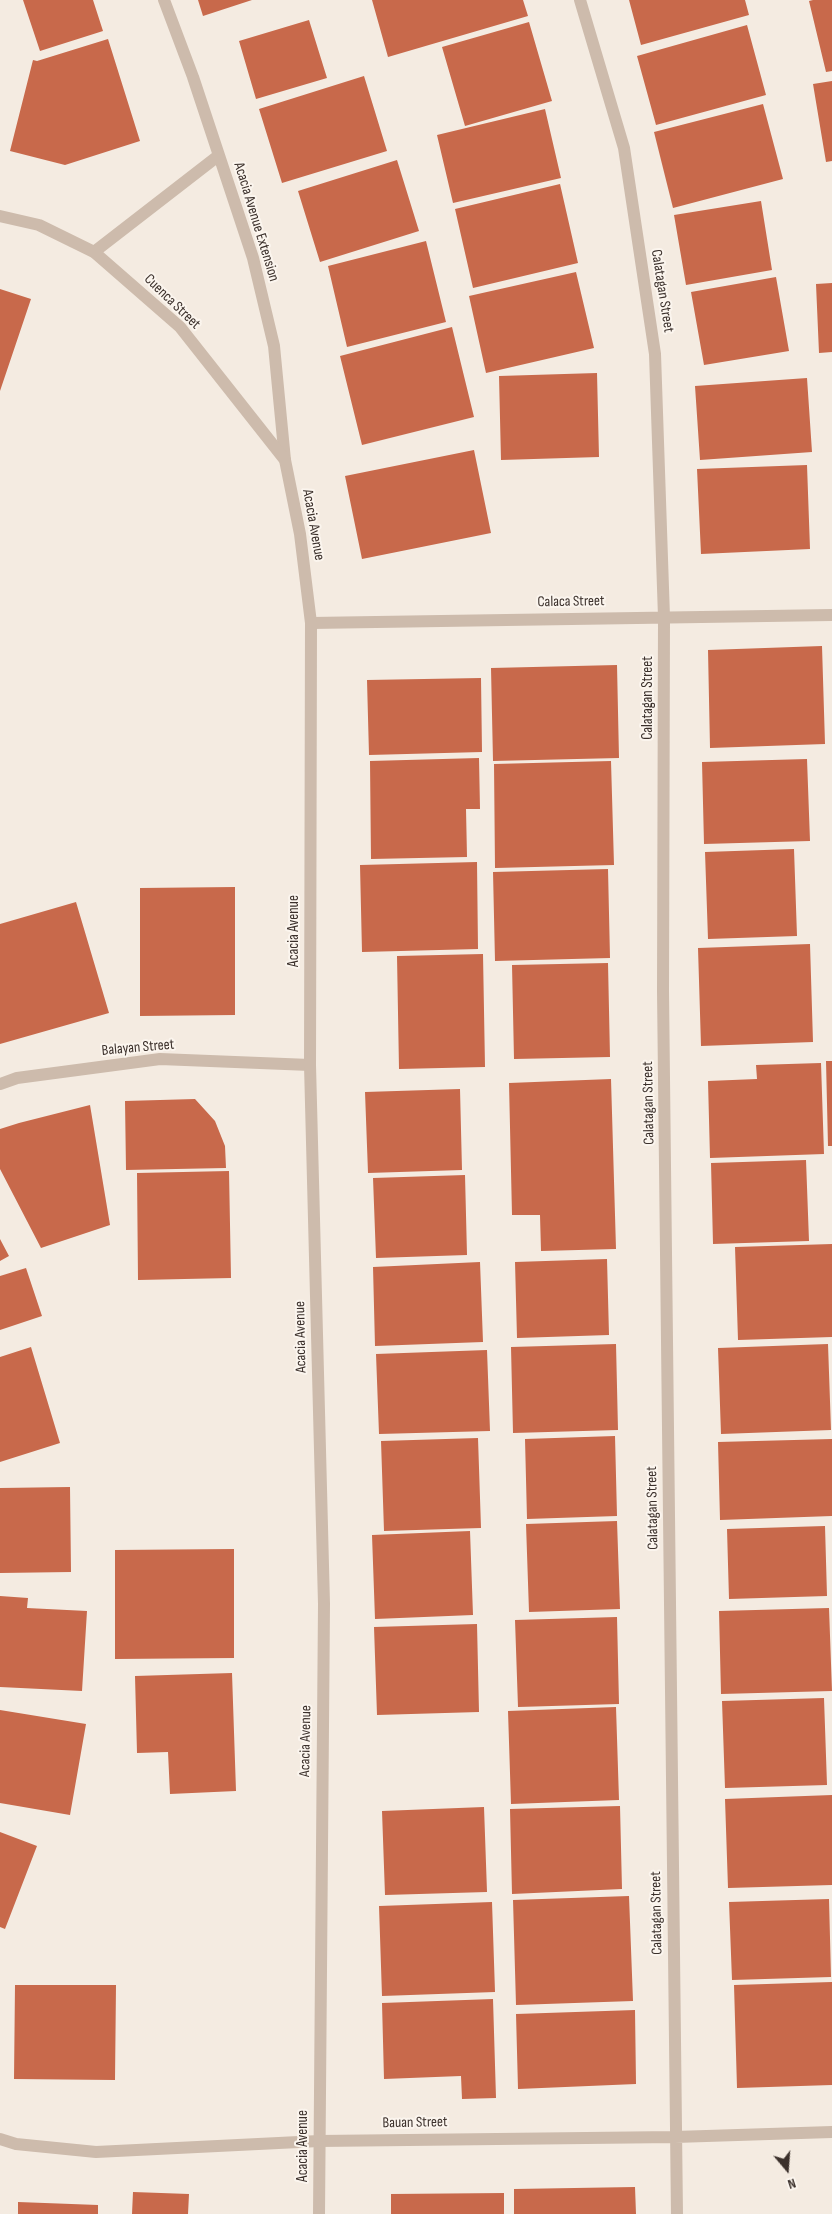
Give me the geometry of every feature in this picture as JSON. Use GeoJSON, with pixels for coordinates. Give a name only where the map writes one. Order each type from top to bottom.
{"type":"FeatureCollection","features":[{"type":"Feature","properties":{"kind":"street","name":"Acacia Avenue Extension"},"geometry":{"type":"LineString","coordinates":[[164,0],[193,77],[253,258],[274,346],[284,460]]}},
{"type":"Feature","properties":{"kind":"street","name":"Calatagan Street"},"geometry":{"type":"LineString","coordinates":[[580,0],[624,148],[655,354],[664,617],[664,991],[677,2214]]}},
{"type":"Feature","properties":{"kind":"street"},"geometry":{"type":"LineString","coordinates":[[94,252],[218,156]]}},
{"type":"Feature","properties":{"kind":"street","name":"Cuenca Street"},"geometry":{"type":"LineString","coordinates":[[0,216],[39,225],[94,252],[180,327],[284,460]]}},
{"type":"Feature","properties":{"kind":"street","name":"Acacia Avenue"},"geometry":{"type":"LineString","coordinates":[[284,460],[300,534],[311,623],[310,1065],[324,1604],[320,2214]]}},
{"type":"Feature","properties":{"kind":"street","name":"Calaca Street"},"geometry":{"type":"LineString","coordinates":[[311,623],[832,615]]}},
{"type":"Feature","properties":{"kind":"street","name":"Balayan Street"},"geometry":{"type":"LineString","coordinates":[[0,1084],[17,1078],[160,1060],[310,1065]]}},
{"type":"Feature","properties":{"kind":"street","name":"Bauan Street"},"geometry":{"type":"LineString","coordinates":[[0,2139],[16,2144],[96,2152],[319,2141],[675,2137],[832,2132]]}},
{"type":"Feature","properties":{"kind":"building"},"geometry":{"type":"Polygon","coordinates":[[[23,0],[93,0],[103,31],[40,51],[23,0]]]}},
{"type":"Feature","properties":{"kind":"building"},"geometry":{"type":"Polygon","coordinates":[[[198,0],[252,0],[203,16],[198,0]]]}},
{"type":"Feature","properties":{"kind":"building"},"geometry":{"type":"Polygon","coordinates":[[[372,0],[523,0],[528,16],[388,57],[372,0]]]}},
{"type":"Feature","properties":{"kind":"building"},"geometry":{"type":"Polygon","coordinates":[[[629,0],[745,0],[749,15],[641,45],[629,0]]]}},
{"type":"Feature","properties":{"kind":"building"},"geometry":{"type":"Polygon","coordinates":[[[832,0],[832,71],[826,72],[809,1],[832,0]]]}},
{"type":"Feature","properties":{"kind":"building"},"geometry":{"type":"Polygon","coordinates":[[[309,20],[327,78],[256,99],[239,41],[309,20]]]}},
{"type":"Feature","properties":{"kind":"building"},"geometry":{"type":"Polygon","coordinates":[[[529,22],[552,101],[465,126],[442,47],[529,22]]]}},
{"type":"Feature","properties":{"kind":"building"},"geometry":{"type":"Polygon","coordinates":[[[747,25],[766,95],[656,125],[637,56],[747,25]]]}},
{"type":"Feature","properties":{"kind":"building"},"geometry":{"type":"Polygon","coordinates":[[[108,39],[140,141],[65,165],[10,151],[33,60],[37,61],[108,39]]]}},
{"type":"Feature","properties":{"kind":"building"},"geometry":{"type":"Polygon","coordinates":[[[364,76],[387,151],[282,183],[259,109],[364,76]]]}},
{"type":"Feature","properties":{"kind":"building"},"geometry":{"type":"Polygon","coordinates":[[[832,81],[832,161],[826,162],[813,84],[832,81]]]}},
{"type":"Feature","properties":{"kind":"building"},"geometry":{"type":"Polygon","coordinates":[[[763,104],[783,179],[673,208],[654,132],[763,104]]]}},
{"type":"Feature","properties":{"kind":"building"},"geometry":{"type":"Polygon","coordinates":[[[545,109],[561,178],[453,203],[437,135],[545,109]]]}},
{"type":"Feature","properties":{"kind":"building"},"geometry":{"type":"Polygon","coordinates":[[[397,160],[419,231],[320,262],[298,191],[397,160]]]}},
{"type":"Feature","properties":{"kind":"building"},"geometry":{"type":"Polygon","coordinates":[[[560,184],[578,263],[473,288],[455,209],[560,184]]]}},
{"type":"Feature","properties":{"kind":"building"},"geometry":{"type":"Polygon","coordinates":[[[761,201],[772,270],[686,285],[674,215],[761,201]]]}},
{"type":"Feature","properties":{"kind":"building"},"geometry":{"type":"Polygon","coordinates":[[[426,241],[446,322],[347,347],[328,266],[426,241]]]}},
{"type":"Feature","properties":{"kind":"building"},"geometry":{"type":"Polygon","coordinates":[[[576,272],[594,348],[486,373],[469,296],[576,272]]]}},
{"type":"Feature","properties":{"kind":"building"},"geometry":{"type":"Polygon","coordinates":[[[776,277],[789,351],[704,365],[691,292],[776,277]]]}},
{"type":"Feature","properties":{"kind":"building"},"geometry":{"type":"Polygon","coordinates":[[[832,283],[832,352],[819,353],[816,284],[832,283]]]}},
{"type":"Feature","properties":{"kind":"building"},"geometry":{"type":"Polygon","coordinates":[[[0,289],[31,299],[0,391],[0,289]]]}},
{"type":"Feature","properties":{"kind":"building"},"geometry":{"type":"Polygon","coordinates":[[[452,327],[474,417],[362,445],[340,356],[452,327]]]}},
{"type":"Feature","properties":{"kind":"building"},"geometry":{"type":"Polygon","coordinates":[[[597,373],[599,457],[501,460],[499,376],[597,373]]]}},
{"type":"Feature","properties":{"kind":"building"},"geometry":{"type":"Polygon","coordinates":[[[807,378],[812,452],[700,460],[695,386],[807,378]]]}},
{"type":"Feature","properties":{"kind":"building"},"geometry":{"type":"Polygon","coordinates":[[[474,450],[491,533],[362,559],[345,476],[474,450]]]}},
{"type":"Feature","properties":{"kind":"building"},"geometry":{"type":"Polygon","coordinates":[[[807,465],[810,549],[701,554],[697,469],[807,465]]]}},
{"type":"Feature","properties":{"kind":"building"},"geometry":{"type":"Polygon","coordinates":[[[822,646],[825,744],[710,748],[708,650],[822,646]]]}},
{"type":"Feature","properties":{"kind":"building"},"geometry":{"type":"Polygon","coordinates":[[[617,665],[619,758],[493,761],[491,668],[617,665]]]}},
{"type":"Feature","properties":{"kind":"building"},"geometry":{"type":"Polygon","coordinates":[[[481,678],[482,752],[369,755],[367,680],[481,678]]]}},
{"type":"Feature","properties":{"kind":"building"},"geometry":{"type":"Polygon","coordinates":[[[479,758],[480,809],[466,809],[467,857],[371,859],[370,761],[479,758]]]}},
{"type":"Feature","properties":{"kind":"building"},"geometry":{"type":"Polygon","coordinates":[[[807,759],[810,841],[704,844],[702,762],[807,759]]]}},
{"type":"Feature","properties":{"kind":"building"},"geometry":{"type":"Polygon","coordinates":[[[611,761],[614,865],[495,868],[494,764],[611,761]]]}},
{"type":"Feature","properties":{"kind":"building"},"geometry":{"type":"Polygon","coordinates":[[[794,849],[797,936],[708,939],[705,852],[794,849]]]}},
{"type":"Feature","properties":{"kind":"building"},"geometry":{"type":"Polygon","coordinates":[[[477,862],[478,949],[362,952],[360,865],[477,862]]]}},
{"type":"Feature","properties":{"kind":"building"},"geometry":{"type":"Polygon","coordinates":[[[608,869],[610,958],[495,961],[493,872],[608,869]]]}},
{"type":"Feature","properties":{"kind":"building"},"geometry":{"type":"Polygon","coordinates":[[[235,887],[235,1015],[140,1016],[140,888],[235,887]]]}},
{"type":"Feature","properties":{"kind":"building"},"geometry":{"type":"Polygon","coordinates":[[[76,902],[109,1013],[0,1044],[0,924],[76,902]]]}},
{"type":"Feature","properties":{"kind":"building"},"geometry":{"type":"Polygon","coordinates":[[[810,944],[813,1042],[701,1046],[698,948],[810,944]]]}},
{"type":"Feature","properties":{"kind":"building"},"geometry":{"type":"Polygon","coordinates":[[[483,954],[485,1067],[399,1069],[397,956],[483,954]]]}},
{"type":"Feature","properties":{"kind":"building"},"geometry":{"type":"Polygon","coordinates":[[[608,963],[610,1057],[514,1059],[512,965],[608,963]]]}},
{"type":"Feature","properties":{"kind":"building"},"geometry":{"type":"Polygon","coordinates":[[[826,1061],[832,1061],[832,1146],[828,1146],[826,1061]]]}},
{"type":"Feature","properties":{"kind":"building"},"geometry":{"type":"Polygon","coordinates":[[[821,1063],[824,1154],[710,1158],[708,1081],[757,1079],[756,1065],[821,1063]]]}},
{"type":"Feature","properties":{"kind":"building"},"geometry":{"type":"Polygon","coordinates":[[[611,1079],[616,1249],[541,1251],[540,1215],[512,1215],[509,1083],[611,1079]]]}},
{"type":"Feature","properties":{"kind":"building"},"geometry":{"type":"Polygon","coordinates":[[[460,1089],[462,1170],[368,1173],[365,1092],[460,1089]]]}},
{"type":"Feature","properties":{"kind":"building"},"geometry":{"type":"Polygon","coordinates":[[[195,1099],[215,1121],[225,1146],[226,1168],[126,1170],[125,1101],[195,1099]]]}},
{"type":"Feature","properties":{"kind":"building"},"geometry":{"type":"Polygon","coordinates":[[[90,1105],[110,1225],[41,1248],[0,1169],[0,1129],[90,1105]]]}},
{"type":"Feature","properties":{"kind":"building"},"geometry":{"type":"Polygon","coordinates":[[[806,1160],[809,1241],[713,1244],[711,1163],[806,1160]]]}},
{"type":"Feature","properties":{"kind":"building"},"geometry":{"type":"Polygon","coordinates":[[[229,1171],[231,1278],[138,1280],[137,1173],[229,1171]]]}},
{"type":"Feature","properties":{"kind":"building"},"geometry":{"type":"Polygon","coordinates":[[[465,1175],[467,1255],[376,1258],[373,1178],[465,1175]]]}},
{"type":"Feature","properties":{"kind":"building"},"geometry":{"type":"Polygon","coordinates":[[[0,1239],[9,1256],[0,1261],[0,1239]]]}},
{"type":"Feature","properties":{"kind":"building"},"geometry":{"type":"Polygon","coordinates":[[[832,1244],[832,1337],[738,1340],[735,1247],[832,1244]]]}},
{"type":"Feature","properties":{"kind":"building"},"geometry":{"type":"Polygon","coordinates":[[[607,1259],[609,1335],[517,1338],[515,1262],[607,1259]]]}},
{"type":"Feature","properties":{"kind":"building"},"geometry":{"type":"Polygon","coordinates":[[[480,1262],[483,1342],[375,1346],[373,1267],[480,1262]]]}},
{"type":"Feature","properties":{"kind":"building"},"geometry":{"type":"Polygon","coordinates":[[[26,1268],[42,1316],[0,1330],[0,1276],[26,1268]]]}},
{"type":"Feature","properties":{"kind":"building"},"geometry":{"type":"Polygon","coordinates":[[[616,1344],[618,1430],[513,1433],[511,1347],[616,1344]]]}},
{"type":"Feature","properties":{"kind":"building"},"geometry":{"type":"Polygon","coordinates":[[[828,1344],[831,1430],[721,1434],[718,1348],[828,1344]]]}},
{"type":"Feature","properties":{"kind":"building"},"geometry":{"type":"Polygon","coordinates":[[[31,1347],[60,1443],[0,1462],[0,1357],[31,1347]]]}},
{"type":"Feature","properties":{"kind":"building"},"geometry":{"type":"Polygon","coordinates":[[[487,1350],[490,1431],[379,1434],[376,1354],[487,1350]]]}},
{"type":"Feature","properties":{"kind":"building"},"geometry":{"type":"Polygon","coordinates":[[[615,1436],[617,1516],[527,1519],[525,1439],[615,1436]]]}},
{"type":"Feature","properties":{"kind":"building"},"geometry":{"type":"Polygon","coordinates":[[[478,1438],[481,1528],[384,1531],[381,1441],[478,1438]]]}},
{"type":"Feature","properties":{"kind":"building"},"geometry":{"type":"Polygon","coordinates":[[[832,1439],[832,1516],[720,1520],[718,1442],[832,1439]]]}},
{"type":"Feature","properties":{"kind":"building"},"geometry":{"type":"Polygon","coordinates":[[[70,1487],[71,1572],[0,1573],[0,1488],[70,1487]]]}},
{"type":"Feature","properties":{"kind":"building"},"geometry":{"type":"Polygon","coordinates":[[[617,1521],[620,1609],[529,1612],[526,1524],[617,1521]]]}},
{"type":"Feature","properties":{"kind":"building"},"geometry":{"type":"Polygon","coordinates":[[[825,1526],[827,1596],[729,1599],[727,1529],[825,1526]]]}},
{"type":"Feature","properties":{"kind":"building"},"geometry":{"type":"Polygon","coordinates":[[[470,1531],[473,1615],[375,1619],[372,1535],[470,1531]]]}},
{"type":"Feature","properties":{"kind":"building"},"geometry":{"type":"Polygon","coordinates":[[[234,1549],[234,1658],[115,1659],[115,1550],[234,1549]]]}},
{"type":"Feature","properties":{"kind":"building"},"geometry":{"type":"Polygon","coordinates":[[[0,1596],[28,1598],[27,1608],[87,1611],[82,1691],[0,1687],[0,1596]]]}},
{"type":"Feature","properties":{"kind":"building"},"geometry":{"type":"Polygon","coordinates":[[[829,1608],[832,1691],[721,1694],[719,1611],[829,1608]]]}},
{"type":"Feature","properties":{"kind":"building"},"geometry":{"type":"Polygon","coordinates":[[[617,1617],[619,1704],[518,1707],[515,1620],[617,1617]]]}},
{"type":"Feature","properties":{"kind":"building"},"geometry":{"type":"Polygon","coordinates":[[[477,1624],[479,1712],[377,1715],[374,1627],[477,1624]]]}},
{"type":"Feature","properties":{"kind":"building"},"geometry":{"type":"Polygon","coordinates":[[[232,1673],[236,1791],[170,1794],[168,1752],[137,1753],[135,1676],[232,1673]]]}},
{"type":"Feature","properties":{"kind":"building"},"geometry":{"type":"Polygon","coordinates":[[[824,1698],[827,1785],[725,1788],[722,1701],[824,1698]]]}},
{"type":"Feature","properties":{"kind":"building"},"geometry":{"type":"Polygon","coordinates":[[[616,1707],[619,1800],[511,1804],[508,1711],[616,1707]]]}},
{"type":"Feature","properties":{"kind":"building"},"geometry":{"type":"Polygon","coordinates":[[[0,1710],[86,1724],[70,1815],[0,1803],[0,1710]]]}},
{"type":"Feature","properties":{"kind":"building"},"geometry":{"type":"Polygon","coordinates":[[[832,1795],[832,1885],[728,1888],[725,1799],[832,1795]]]}},
{"type":"Feature","properties":{"kind":"building"},"geometry":{"type":"Polygon","coordinates":[[[620,1806],[622,1889],[512,1894],[510,1809],[620,1806]]]}},
{"type":"Feature","properties":{"kind":"building"},"geometry":{"type":"Polygon","coordinates":[[[484,1807],[487,1892],[385,1895],[382,1811],[484,1807]]]}},
{"type":"Feature","properties":{"kind":"building"},"geometry":{"type":"Polygon","coordinates":[[[0,1832],[37,1846],[5,1929],[0,1927],[0,1832]]]}},
{"type":"Feature","properties":{"kind":"building"},"geometry":{"type":"Polygon","coordinates":[[[629,1896],[633,2001],[516,2005],[513,1900],[629,1896]]]}},
{"type":"Feature","properties":{"kind":"building"},"geometry":{"type":"Polygon","coordinates":[[[829,1899],[831,1977],[732,1980],[729,1902],[829,1899]]]}},
{"type":"Feature","properties":{"kind":"building"},"geometry":{"type":"Polygon","coordinates":[[[492,1902],[495,1992],[382,1996],[379,1906],[492,1902]]]}},
{"type":"Feature","properties":{"kind":"building"},"geometry":{"type":"Polygon","coordinates":[[[832,1982],[832,2085],[737,2088],[734,1985],[832,1982]]]}},
{"type":"Feature","properties":{"kind":"building"},"geometry":{"type":"Polygon","coordinates":[[[15,1985],[116,1985],[115,2080],[14,2079],[15,1985]]]}},
{"type":"Feature","properties":{"kind":"building"},"geometry":{"type":"Polygon","coordinates":[[[493,1999],[496,2098],[462,2099],[461,2076],[384,2079],[382,2003],[493,1999]]]}},
{"type":"Feature","properties":{"kind":"building"},"geometry":{"type":"Polygon","coordinates":[[[635,2010],[636,2084],[518,2089],[516,2014],[635,2010]]]}},
{"type":"Feature","properties":{"kind":"building"},"geometry":{"type":"Polygon","coordinates":[[[635,2187],[636,2214],[514,2214],[514,2189],[635,2187]]]}},
{"type":"Feature","properties":{"kind":"building"},"geometry":{"type":"Polygon","coordinates":[[[133,2192],[189,2194],[188,2214],[132,2214],[133,2192]]]}},
{"type":"Feature","properties":{"kind":"building"},"geometry":{"type":"Polygon","coordinates":[[[504,2193],[504,2214],[391,2214],[391,2194],[504,2193]]]}},
{"type":"Feature","properties":{"kind":"building"},"geometry":{"type":"Polygon","coordinates":[[[18,2202],[98,2205],[98,2214],[18,2214],[18,2202]]]}}]}
